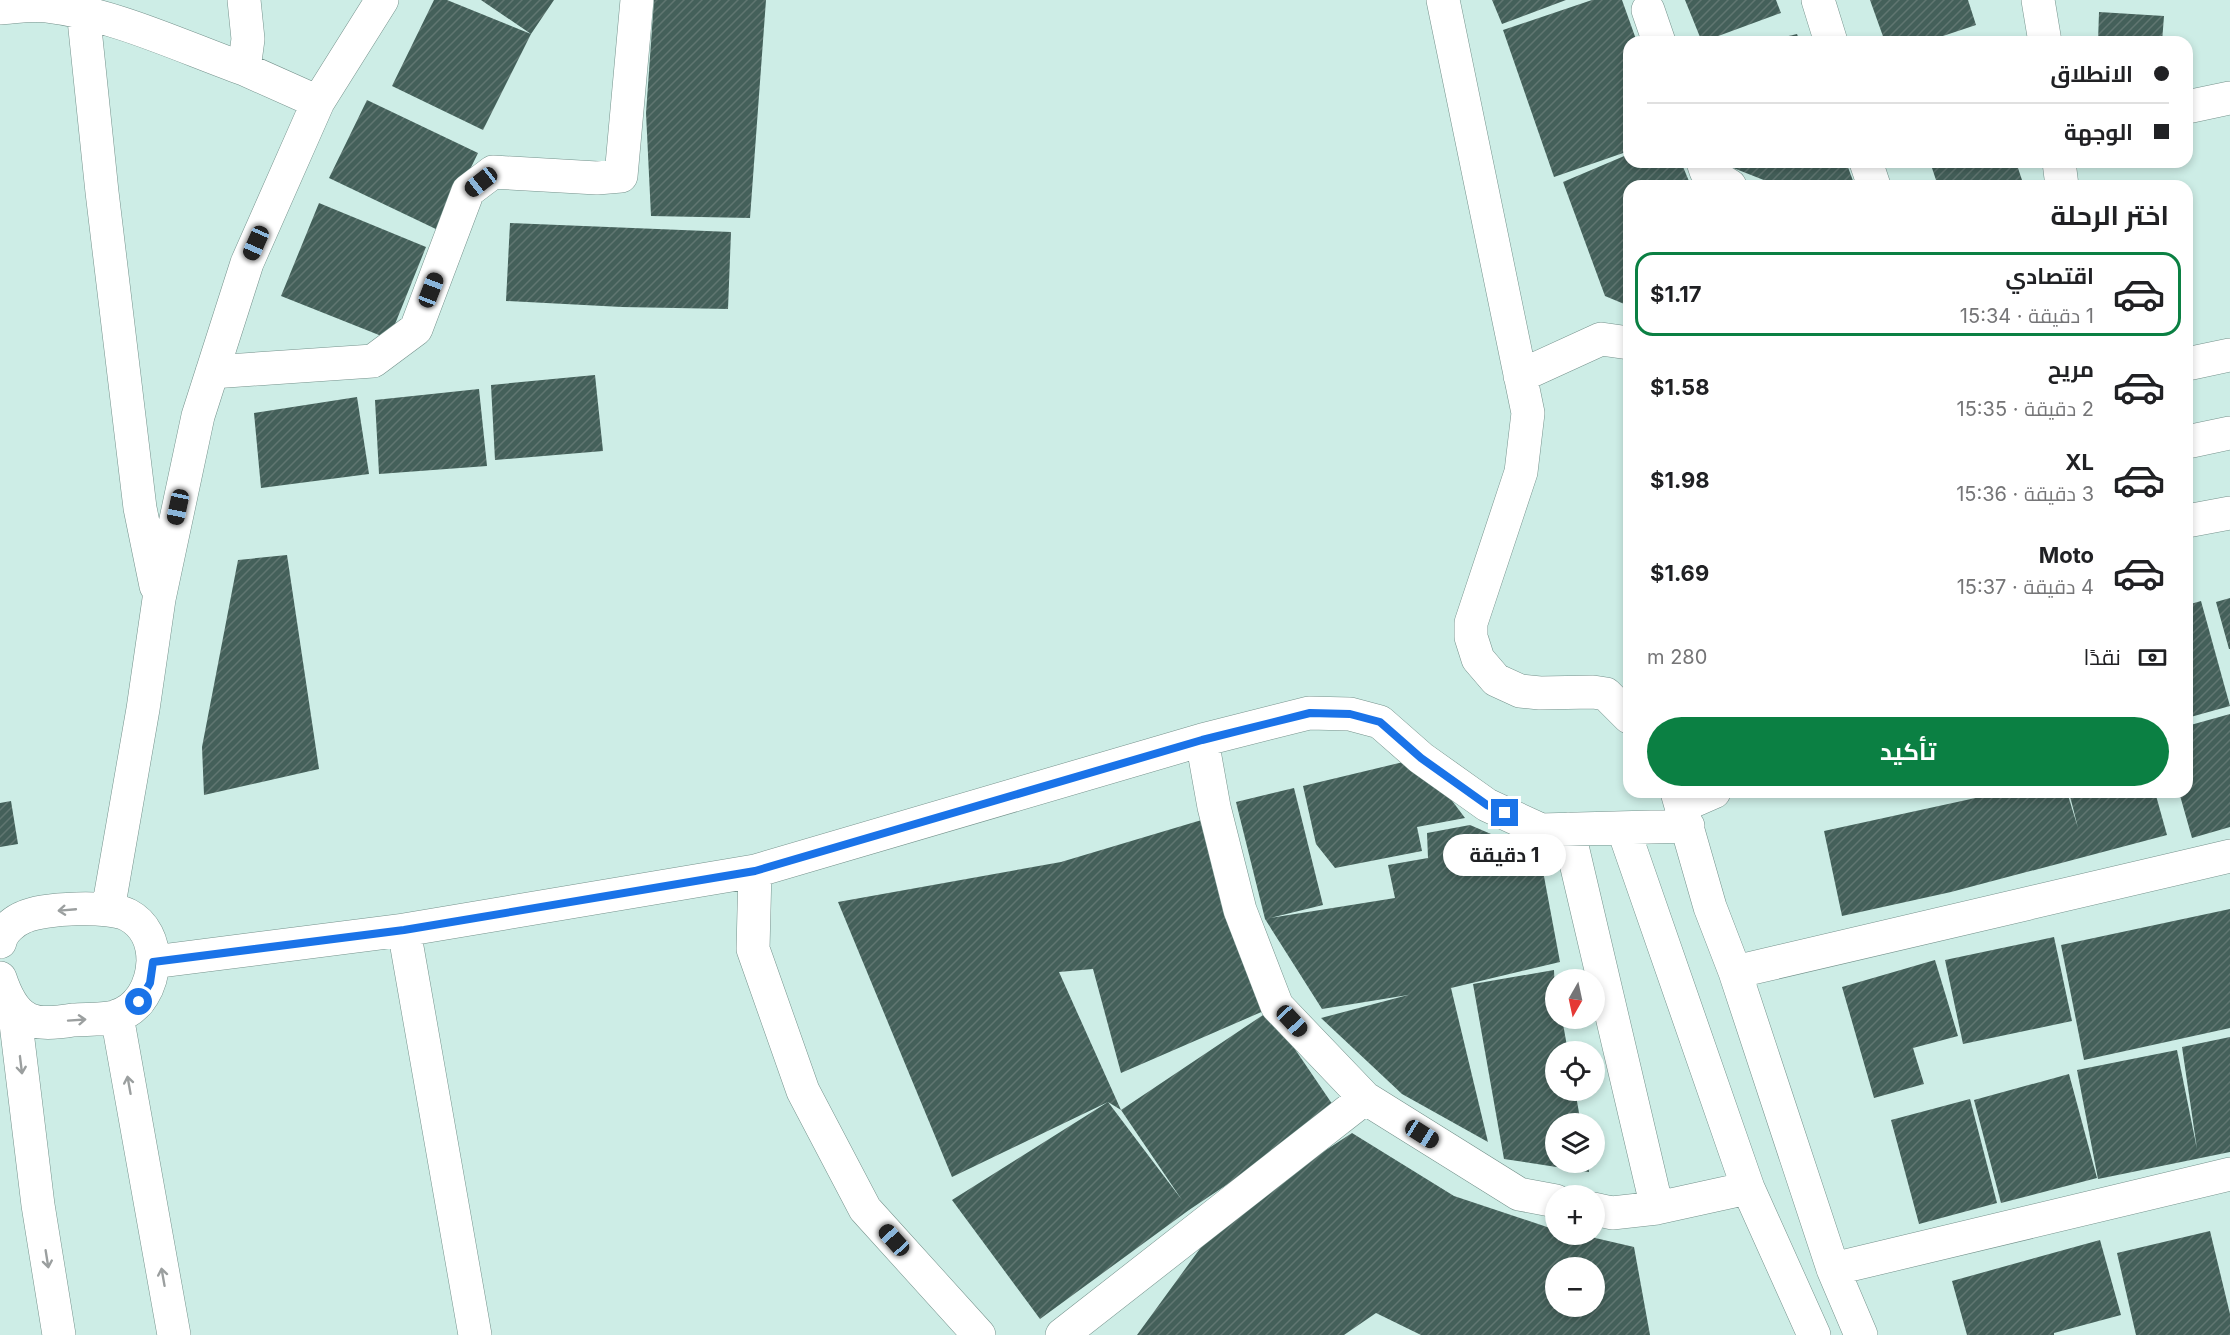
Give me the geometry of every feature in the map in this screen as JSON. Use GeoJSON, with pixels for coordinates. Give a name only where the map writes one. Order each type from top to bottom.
{"type":"FeatureCollection","features":[{"type":"Feature","properties":{"kind":"street"},"geometry":{"type":"LineString","coordinates":[[244,0],[248,39],[244,69]]}},
{"type":"Feature","properties":{"kind":"street"},"geometry":{"type":"LineString","coordinates":[[108,910],[141,720],[159,599],[198,416],[247,263],[318,102],[382,0]]}},
{"type":"Feature","properties":{"kind":"street"},"geometry":{"type":"LineString","coordinates":[[212,372],[373,362],[416,329],[468,191],[494,172],[597,178],[621,176],[636,0]]}},
{"type":"Feature","properties":{"kind":"street"},"geometry":{"type":"LineString","coordinates":[[1443,0],[1528,413],[1521,472],[1471,623],[1471,637],[1478,658],[1496,680],[1520,691],[1606,694],[1623,711]]}},
{"type":"Feature","properties":{"kind":"street"},"geometry":{"type":"LineString","coordinates":[[1818,0],[1829,36]]}},
{"type":"Feature","properties":{"kind":"street"},"geometry":{"type":"LineString","coordinates":[[2038,0],[2044,36]]}},
{"type":"Feature","properties":{"kind":"street"},"geometry":{"type":"LineString","coordinates":[[2045,36],[2043,17],[2046,0]]}},
{"type":"Feature","properties":{"kind":"street"},"geometry":{"type":"LineString","coordinates":[[83,7],[102,192],[140,508],[159,599]]}},
{"type":"Feature","properties":{"kind":"street"},"geometry":{"type":"LineString","coordinates":[[0,8],[83,7],[244,69],[318,102]]}},
{"type":"Feature","properties":{"kind":"street"},"geometry":{"type":"LineString","coordinates":[[1648,10],[1657,36]]}},
{"type":"Feature","properties":{"kind":"street"},"geometry":{"type":"LineString","coordinates":[[2193,106],[2230,98]]}},
{"type":"Feature","properties":{"kind":"street"},"geometry":{"type":"LineString","coordinates":[[1705,168],[1720,180]]}},
{"type":"Feature","properties":{"kind":"street"},"geometry":{"type":"LineString","coordinates":[[1520,376],[1601,339],[1623,342]]}},
{"type":"Feature","properties":{"kind":"street"},"geometry":{"type":"LineString","coordinates":[[2193,363],[2230,355]]}},
{"type":"Feature","properties":{"kind":"street"},"geometry":{"type":"LineString","coordinates":[[2193,441],[2230,433]]}},
{"type":"Feature","properties":{"kind":"street"},"geometry":{"type":"LineString","coordinates":[[2193,520],[2230,513]]}},
{"type":"Feature","properties":{"kind":"street"},"geometry":{"type":"LineString","coordinates":[[153,962],[404,930],[755,871],[1202,740],[1310,713],[1350,714],[1380,722],[1421,758],[1487,805],[1541,830],[1623,828],[1682,808],[1702,798]]}},
{"type":"Feature","properties":{"kind":"street"},"geometry":{"type":"LineString","coordinates":[[1202,740],[1214,807],[1240,910],[1277,1006],[1365,1098],[1519,1194],[1545,1199]]}},
{"type":"Feature","properties":{"kind":"street"},"geometry":{"type":"LineString","coordinates":[[1682,808],[1710,907],[1735,972],[1833,1269],[1862,1335]]}},
{"type":"Feature","properties":{"kind":"street"},"geometry":{"type":"LineString","coordinates":[[1623,828],[1748,1188],[1814,1335]]}},
{"type":"Feature","properties":{"kind":"street"},"geometry":{"type":"LineString","coordinates":[[1568,829],[1657,1208]]}},
{"type":"Feature","properties":{"kind":"street"},"geometry":{"type":"LineString","coordinates":[[1735,972],[2230,856]]}},
{"type":"Feature","properties":{"kind":"street"},"geometry":{"type":"LineString","coordinates":[[755,871],[753,949],[802,1091],[866,1209],[979,1335]]}},
{"type":"Feature","properties":{"kind":"street"},"geometry":{"type":"LineString","coordinates":[[0,937],[14,923],[35,913],[69,909],[108,910],[126,914],[141,924],[152,944],[153,962],[150,983],[139,1002],[117,1016],[46,1022],[28,1020],[14,1007],[4,991],[0,978]]}},
{"type":"Feature","properties":{"kind":"street"},"geometry":{"type":"LineString","coordinates":[[404,930],[475,1335]]}},
{"type":"Feature","properties":{"kind":"street"},"geometry":{"type":"LineString","coordinates":[[14,1007],[38,1205],[59,1335]]}},
{"type":"Feature","properties":{"kind":"street"},"geometry":{"type":"LineString","coordinates":[[117,1016],[174,1335]]}},
{"type":"Feature","properties":{"kind":"street"},"geometry":{"type":"LineString","coordinates":[[1062,1335],[1365,1098]]}},
{"type":"Feature","properties":{"kind":"street"},"geometry":{"type":"LineString","coordinates":[[1833,1269],[2230,1174]]}},
{"type":"Feature","properties":{"kind":"street"},"geometry":{"type":"LineString","coordinates":[[1605,1211],[1612,1213],[1657,1208],[1748,1188]]}},
{"type":"Feature","properties":{"kind":"building"},"geometry":{"type":"Polygon","coordinates":[[[434,0],[447,0],[531,34],[483,130],[392,86],[434,0]]]}},
{"type":"Feature","properties":{"kind":"building"},"geometry":{"type":"Polygon","coordinates":[[[481,0],[554,0],[531,34],[481,0]]]}},
{"type":"Feature","properties":{"kind":"building"},"geometry":{"type":"Polygon","coordinates":[[[654,0],[766,0],[750,218],[651,216],[646,113],[654,0]]]}},
{"type":"Feature","properties":{"kind":"building"},"geometry":{"type":"Polygon","coordinates":[[[1492,0],[1566,0],[1502,24],[1492,0]]]}},
{"type":"Feature","properties":{"kind":"building"},"geometry":{"type":"Polygon","coordinates":[[[1592,0],[1622,0],[1635,36],[1623,36],[1623,153],[1554,177],[1503,30],[1592,0]]]}},
{"type":"Feature","properties":{"kind":"building"},"geometry":{"type":"Polygon","coordinates":[[[1685,0],[1776,0],[1781,13],[1718,36],[1700,36],[1685,0]]]}},
{"type":"Feature","properties":{"kind":"building"},"geometry":{"type":"Polygon","coordinates":[[[1870,0],[1968,0],[1976,25],[1943,36],[1883,36],[1870,0]]]}},
{"type":"Feature","properties":{"kind":"building"},"geometry":{"type":"Polygon","coordinates":[[[2099,12],[2164,16],[2162,36],[2098,36],[2099,12]]]}},
{"type":"Feature","properties":{"kind":"building"},"geometry":{"type":"Polygon","coordinates":[[[367,100],[478,153],[440,231],[329,178],[367,100]]]}},
{"type":"Feature","properties":{"kind":"building"},"geometry":{"type":"Polygon","coordinates":[[[1623,157],[1623,168],[1684,168],[1688,180],[1623,180],[1623,304],[1605,296],[1563,182],[1623,157]]]}},
{"type":"Feature","properties":{"kind":"building"},"geometry":{"type":"Polygon","coordinates":[[[1733,168],[1848,168],[1853,180],[1764,180],[1733,168]]]}},
{"type":"Feature","properties":{"kind":"building"},"geometry":{"type":"Polygon","coordinates":[[[1932,168],[2018,168],[2022,180],[1936,180],[1932,168]]]}},
{"type":"Feature","properties":{"kind":"building"},"geometry":{"type":"Polygon","coordinates":[[[319,203],[426,247],[389,339],[281,296],[319,203]]]}},
{"type":"Feature","properties":{"kind":"building"},"geometry":{"type":"Polygon","coordinates":[[[510,223],[731,232],[728,309],[622,307],[506,301],[510,223]]]}},
{"type":"Feature","properties":{"kind":"building"},"geometry":{"type":"Polygon","coordinates":[[[595,375],[603,451],[495,460],[491,385],[595,375]]]}},
{"type":"Feature","properties":{"kind":"building"},"geometry":{"type":"Polygon","coordinates":[[[479,389],[487,466],[379,474],[375,400],[479,389]]]}},
{"type":"Feature","properties":{"kind":"building"},"geometry":{"type":"Polygon","coordinates":[[[357,397],[369,474],[261,488],[254,413],[357,397]]]}},
{"type":"Feature","properties":{"kind":"building"},"geometry":{"type":"Polygon","coordinates":[[[287,555],[319,769],[204,795],[202,747],[238,560],[287,555]]]}},
{"type":"Feature","properties":{"kind":"building"},"geometry":{"type":"Polygon","coordinates":[[[2230,598],[2230,649],[2229,649],[2216,602],[2230,598]]]}},
{"type":"Feature","properties":{"kind":"building"},"geometry":{"type":"Polygon","coordinates":[[[2201,601],[2230,706],[2193,716],[2193,603],[2201,601]]]}},
{"type":"Feature","properties":{"kind":"building"},"geometry":{"type":"Polygon","coordinates":[[[2230,714],[2230,827],[2192,838],[2181,798],[2193,798],[2193,724],[2230,714]]]}},
{"type":"Feature","properties":{"kind":"building"},"geometry":{"type":"Polygon","coordinates":[[[1420,758],[1465,818],[1417,827],[1422,851],[1335,868],[1316,844],[1303,786],[1420,758]]]}},
{"type":"Feature","properties":{"kind":"building"},"geometry":{"type":"Polygon","coordinates":[[[1294,788],[1323,905],[1270,918],[1395,898],[1388,865],[1428,858],[1427,833],[1470,825],[1540,855],[1560,962],[1451,988],[1488,1142],[1402,1094],[1321,1018],[1408,995],[1322,1009],[1265,919],[1236,802],[1294,788]]]}},
{"type":"Feature","properties":{"kind":"building"},"geometry":{"type":"Polygon","coordinates":[[[1975,798],[2069,798],[2078,828],[2070,798],[2157,798],[2167,835],[1951,892],[1842,916],[1824,831],[1975,798]]]}},
{"type":"Feature","properties":{"kind":"building"},"geometry":{"type":"Polygon","coordinates":[[[11,801],[18,844],[0,847],[0,803],[11,801]]]}},
{"type":"Feature","properties":{"kind":"building"},"geometry":{"type":"Polygon","coordinates":[[[1205,819],[1266,1010],[1121,1073],[1093,969],[1059,972],[1121,1110],[1108,1102],[952,1177],[838,902],[1061,862],[1205,819]]]}},
{"type":"Feature","properties":{"kind":"building"},"geometry":{"type":"Polygon","coordinates":[[[2230,909],[2230,1028],[2084,1060],[2061,945],[2230,909]]]}},
{"type":"Feature","properties":{"kind":"building"},"geometry":{"type":"Polygon","coordinates":[[[2054,937],[2072,1021],[1963,1044],[1945,960],[2054,937]]]}},
{"type":"Feature","properties":{"kind":"building"},"geometry":{"type":"Polygon","coordinates":[[[1935,960],[1958,1036],[1913,1048],[1924,1084],[1874,1098],[1842,987],[1935,960]]]}},
{"type":"Feature","properties":{"kind":"building"},"geometry":{"type":"Polygon","coordinates":[[[1545,972],[1545,1029],[1564,1029],[1566,1041],[1545,1041],[1545,1101],[1577,1101],[1579,1113],[1545,1113],[1545,1165],[1504,1159],[1473,984],[1545,972]]]}},
{"type":"Feature","properties":{"kind":"building"},"geometry":{"type":"Polygon","coordinates":[[[1269,1011],[1337,1111],[1189,1210],[1040,1319],[952,1200],[1108,1102],[1182,1200],[1121,1110],[1269,1011]]]}},
{"type":"Feature","properties":{"kind":"building"},"geometry":{"type":"Polygon","coordinates":[[[2230,1037],[2230,1152],[2098,1179],[2077,1070],[2177,1050],[2197,1149],[2182,1047],[2230,1037]]]}},
{"type":"Feature","properties":{"kind":"building"},"geometry":{"type":"Polygon","coordinates":[[[2069,1074],[2097,1178],[2001,1203],[1974,1100],[2069,1074]]]}},
{"type":"Feature","properties":{"kind":"building"},"geometry":{"type":"Polygon","coordinates":[[[1970,1099],[1997,1203],[1919,1224],[1891,1120],[1970,1099]]]}},
{"type":"Feature","properties":{"kind":"building"},"geometry":{"type":"Polygon","coordinates":[[[1352,1133],[1454,1196],[1545,1226],[1545,1245],[1605,1245],[1605,1240],[1634,1247],[1650,1335],[1421,1335],[1376,1313],[1344,1335],[1137,1335],[1223,1217],[1352,1133]]]}},
{"type":"Feature","properties":{"kind":"building"},"geometry":{"type":"Polygon","coordinates":[[[2210,1231],[2230,1314],[2230,1335],[2136,1335],[2117,1253],[2210,1231]]]}},
{"type":"Feature","properties":{"kind":"building"},"geometry":{"type":"Polygon","coordinates":[[[2100,1240],[2121,1315],[2054,1333],[2054,1335],[1967,1335],[1952,1281],[2100,1240]]]}},
{"type":"Feature","properties":{"kind":"route"},"geometry":{"type":"LineString","coordinates":[[139,1002],[150,983],[153,962],[404,930],[755,871],[1202,740],[1310,713],[1350,714],[1380,722],[1421,758],[1487,805],[1505,813]]}}]}
